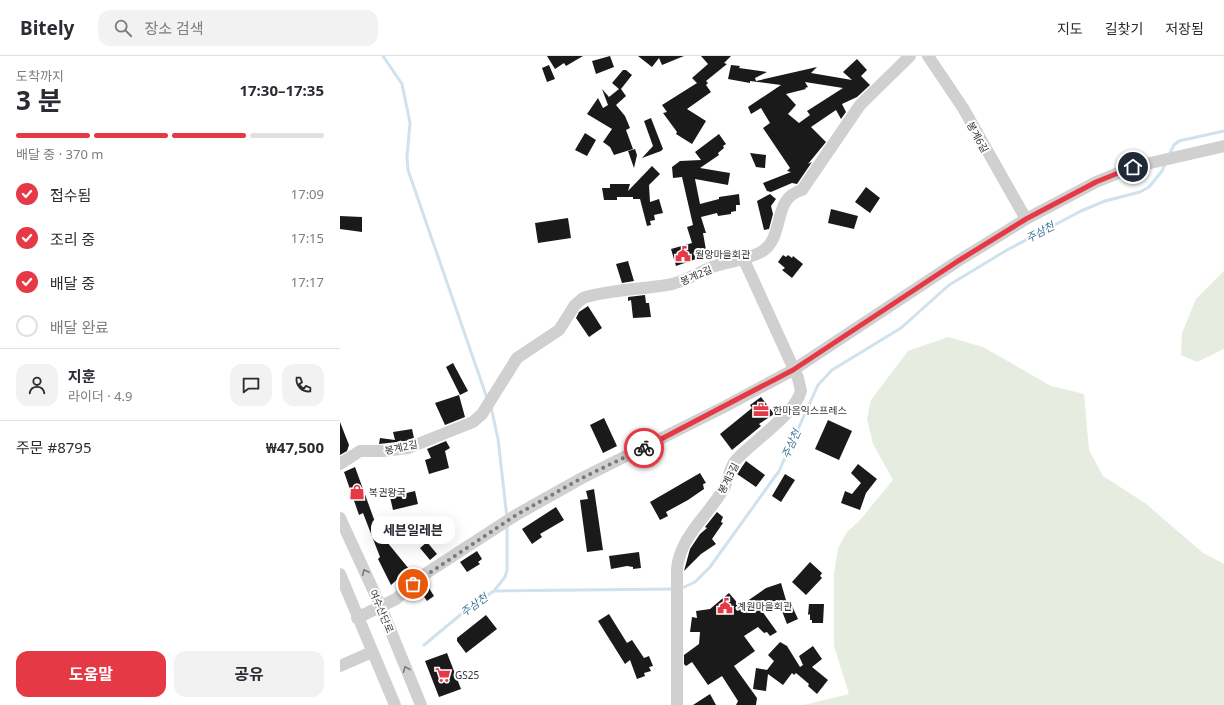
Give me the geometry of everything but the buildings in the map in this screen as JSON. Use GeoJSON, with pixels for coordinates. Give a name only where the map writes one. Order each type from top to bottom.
{"type":"FeatureCollection","features":[{"type":"Feature","properties":{"kind":"street","name":"봉계2길"},"geometry":{"type":"LineString","coordinates":[[340,464],[360,451],[383,451],[414,446],[473,422],[482,414],[493,394],[517,358],[559,330],[575,305],[583,298],[676,283],[712,267],[744,260],[761,252],[772,243],[780,211],[790,195],[802,190],[866,98],[910,56]]}},
{"type":"Feature","properties":{"kind":"street","name":"봉계6길"},"geometry":{"type":"LineString","coordinates":[[928,56],[963,108],[1026,219]]}},
{"type":"Feature","properties":{"kind":"street"},"geometry":{"type":"LineString","coordinates":[[357,618],[396,599],[422,576],[516,515],[582,478],[716,411],[793,370],[958,261],[1026,219],[1124,170],[1160,159],[1224,146]]}},
{"type":"Feature","properties":{"kind":"street","name":"봉계3길"},"geometry":{"type":"LineString","coordinates":[[677,705],[677,578],[679,558],[683,546],[722,490],[735,462],[774,427],[800,395],[800,384],[744,260]]}},
{"type":"Feature","properties":{"kind":"street","name":"여수산단로"},"geometry":{"type":"LineString","coordinates":[[340,518],[381,607],[421,705]]}},
{"type":"Feature","properties":{"kind":"street"},"geometry":{"type":"LineString","coordinates":[[340,574],[357,618],[395,705]]}},
{"type":"Feature","properties":{"kind":"street"},"geometry":{"type":"LineString","coordinates":[[340,666],[372,652]]}},
{"type":"Feature","properties":{"kind":"shaded area"},"geometry":{"type":"Polygon","coordinates":[[[1224,271],[1224,349],[1197,362],[1181,355],[1182,333],[1196,299],[1224,271]]]}},
{"type":"Feature","properties":{"kind":"shaded area"},"geometry":{"type":"Polygon","coordinates":[[[948,337],[983,347],[1051,386],[1084,394],[1089,450],[1103,476],[1145,503],[1203,553],[1224,564],[1224,705],[804,705],[849,694],[834,646],[834,574],[838,548],[847,532],[860,520],[893,480],[873,444],[867,419],[871,400],[908,351],[948,337]]]}},
{"type":"Feature","properties":{"kind":"waterway"},"geometry":{"type":"LineString","coordinates":[[383,56],[402,84],[410,123],[407,157],[408,170],[487,398]]}},
{"type":"Feature","properties":{"kind":"waterway","name":"주삼천"},"geometry":{"type":"LineString","coordinates":[[1169,155],[1174,145],[1179,141],[1224,131]]}},
{"type":"Feature","properties":{"kind":"waterway","name":"주삼천"},"geometry":{"type":"LineString","coordinates":[[680,589],[695,582],[710,567],[779,471],[818,385],[832,370],[901,328],[949,285],[1007,250],[1081,211],[1105,201],[1140,192],[1149,187],[1162,171],[1166,162]]}},
{"type":"Feature","properties":{"kind":"waterway"},"geometry":{"type":"LineString","coordinates":[[491,407],[498,439],[507,518]]}},
{"type":"Feature","properties":{"kind":"waterway"},"geometry":{"type":"LineString","coordinates":[[494,591],[505,577],[507,570],[507,525]]}},
{"type":"Feature","properties":{"kind":"waterway","name":"주삼천"},"geometry":{"type":"LineString","coordinates":[[424,645],[471,606],[494,591],[674,589]]}},
{"type":"Feature","properties":{"kind":"way so far"},"geometry":{"type":"LineString","coordinates":[[413,584],[422,576],[516,515],[582,478],[644,448]]}},
{"type":"Feature","properties":{"kind":"place","name":"월앙마을회관"},"geometry":{"type":"Point","coordinates":[683,254]}},
{"type":"Feature","properties":{"kind":"place","name":"한마음익스프레스"},"geometry":{"type":"Point","coordinates":[761,410]}},
{"type":"Feature","properties":{"kind":"place","name":"복권왕국"},"geometry":{"type":"Point","coordinates":[357,492]}},
{"type":"Feature","properties":{"kind":"place","name":"세븐일레븐"},"geometry":{"type":"Point","coordinates":[413,584]}},
{"type":"Feature","properties":{"kind":"place","name":"계원마을회관"},"geometry":{"type":"Point","coordinates":[725,606]}},
{"type":"Feature","properties":{"kind":"place","name":"GS25"},"geometry":{"type":"Point","coordinates":[443,675]}},
{"type":"Feature","properties":{"kind":"route"},"geometry":{"type":"LineString","coordinates":[[644,448],[793,370],[884,312],[958,261],[1026,219],[1096,182],[1133,167]]}}]}
